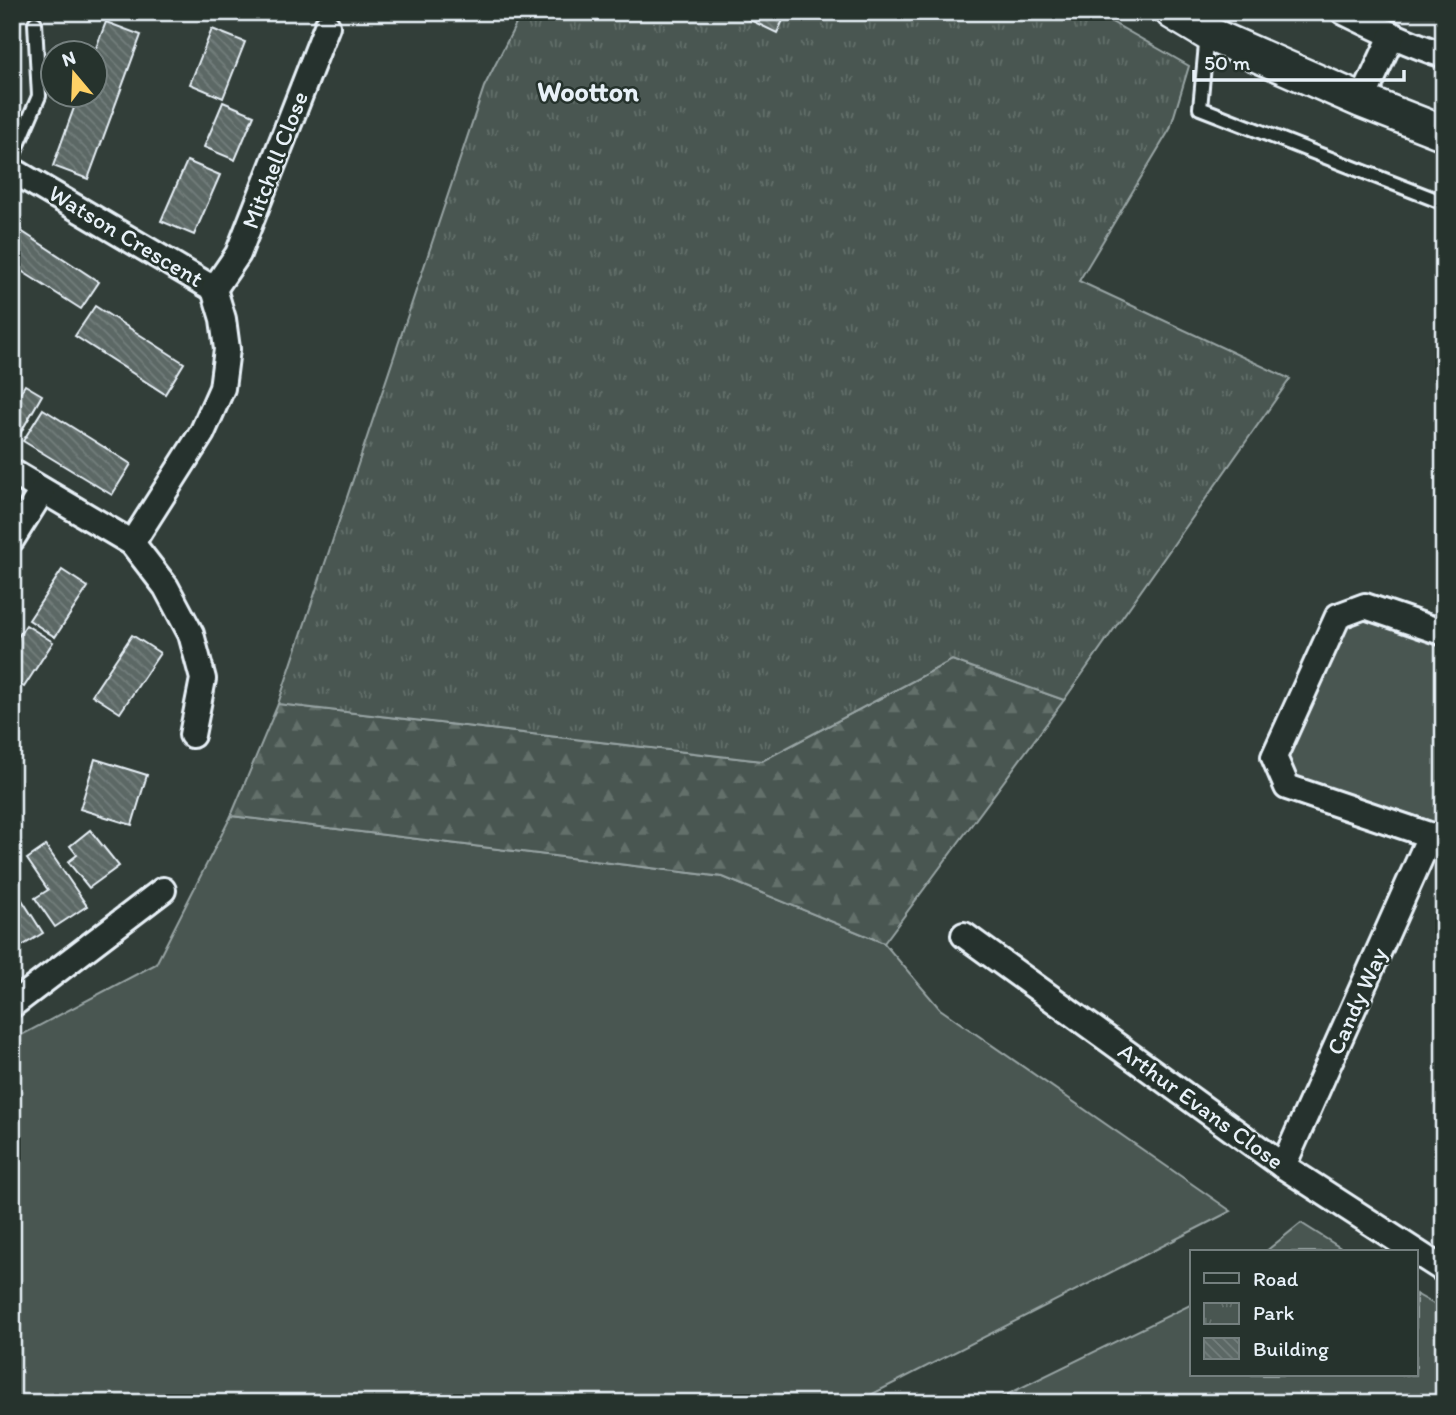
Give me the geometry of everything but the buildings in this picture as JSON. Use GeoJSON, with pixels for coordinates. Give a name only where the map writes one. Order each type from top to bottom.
{"type":"FeatureCollection","features":[{"type":"Feature","properties":{"kind":"main road"},"geometry":{"type":"LineString","coordinates":[[1172,12],[1207,33],[1362,101],[1444,133]]}},
{"type":"Feature","properties":{"kind":"street"},"geometry":{"type":"LineString","coordinates":[[1344,12],[1392,36],[1444,55]]}},
{"type":"Feature","properties":{"kind":"street","name":"Mitchell Close"},"geometry":{"type":"LineString","coordinates":[[214,289],[238,254],[327,26]]}},
{"type":"Feature","properties":{"kind":"street"},"geometry":{"type":"LineString","coordinates":[[1362,101],[1392,36]]}},
{"type":"Feature","properties":{"kind":"street","name":"Watson Crescent"},"geometry":{"type":"LineString","coordinates":[[12,170],[214,289],[223,319],[227,349],[222,388],[202,433],[132,543]]}},
{"type":"Feature","properties":{"kind":"street"},"geometry":{"type":"LineString","coordinates":[[12,472],[132,543],[166,587],[191,634],[203,679],[192,735]]}},
{"type":"Feature","properties":{"kind":"street"},"geometry":{"type":"LineString","coordinates":[[12,539],[42,491]]}},
{"type":"Feature","properties":{"kind":"street"},"geometry":{"type":"LineString","coordinates":[[1437,838],[1287,787],[1274,757],[1338,616],[1365,606],[1444,633]]}},
{"type":"Feature","properties":{"kind":"street","name":"Candy Way"},"geometry":{"type":"LineString","coordinates":[[1283,1166],[1437,838]]}},
{"type":"Feature","properties":{"kind":"street"},"geometry":{"type":"LineString","coordinates":[[12,1005],[163,890]]}},
{"type":"Feature","properties":{"kind":"street","name":"Arthur Evans Close"},"geometry":{"type":"LineString","coordinates":[[964,935],[1283,1166],[1414,1250]]}},
{"type":"Feature","properties":{"kind":"street","name":"Arthur Evans Close"},"geometry":{"type":"LineString","coordinates":[[1418,1252],[1444,1269]]}},
{"type":"Feature","properties":{"kind":"lane"},"geometry":{"type":"LineString","coordinates":[[12,159],[39,96],[35,23]]}},
{"type":"Feature","properties":{"kind":"lane"},"geometry":{"type":"LineString","coordinates":[[1207,33],[1200,108],[1444,203]]}},
{"type":"Feature","properties":{"kind":"green space"},"geometry":{"type":"Polygon","coordinates":[[[522,12],[1094,12],[1189,66],[1170,129],[1079,281],[1290,379],[1064,700],[952,660],[762,761],[278,704],[484,87],[522,12]]]}},
{"type":"Feature","properties":{"kind":"green space"},"geometry":{"type":"Polygon","coordinates":[[[1366,618],[1444,645],[1444,825],[1297,778],[1288,759],[1345,626],[1366,618]]]}},
{"type":"Feature","properties":{"kind":"green space"},"geometry":{"type":"Polygon","coordinates":[[[952,660],[1064,700],[884,943],[723,877],[231,816],[278,704],[762,761],[952,660]]]}},
{"type":"Feature","properties":{"kind":"green space"},"geometry":{"type":"Polygon","coordinates":[[[231,816],[723,877],[884,943],[940,1009],[1231,1211],[855,1403],[12,1403],[12,1040],[156,964],[231,816]]]}},
{"type":"Feature","properties":{"kind":"green space"},"geometry":{"type":"Polygon","coordinates":[[[1301,1223],[1344,1250],[1267,1250],[1301,1223]]]}},
{"type":"Feature","properties":{"kind":"green space"},"geometry":{"type":"Polygon","coordinates":[[[1418,1295],[1444,1310],[1444,1403],[990,1403],[1190,1305],[1190,1376],[1418,1376],[1418,1295]]]}},
{"type":"Feature","properties":{"kind":"district","name":"Wootton"},"geometry":{"type":"Point","coordinates":[588,91]}}]}
